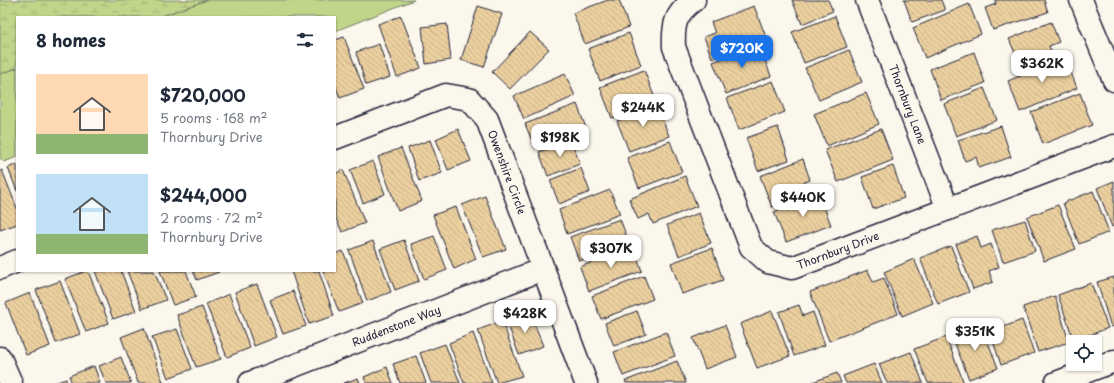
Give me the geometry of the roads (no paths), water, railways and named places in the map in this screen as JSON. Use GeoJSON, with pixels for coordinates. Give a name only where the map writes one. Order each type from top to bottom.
{"type":"FeatureCollection","features":[{"type":"Feature","properties":{"kind":"street","name":"Thornbury Drive"},"geometry":{"type":"LineString","coordinates":[[694,0],[682,9],[674,26],[674,47],[751,247],[768,262],[792,268],[1114,146]]}},
{"type":"Feature","properties":{"kind":"street","name":"Thornbury Lane"},"geometry":{"type":"LineString","coordinates":[[867,0],[948,209]]}},
{"type":"Feature","properties":{"kind":"street"},"geometry":{"type":"LineString","coordinates":[[1081,0],[1114,80]]}},
{"type":"Feature","properties":{"kind":"street","name":"Owenshire Circle"},"geometry":{"type":"LineString","coordinates":[[336,138],[446,95],[469,99],[487,119],[542,270],[586,383]]}},
{"type":"Feature","properties":{"kind":"street"},"geometry":{"type":"LineString","coordinates":[[0,268],[16,261]]}},
{"type":"Feature","properties":{"kind":"street","name":"Ruddenstone Way"},"geometry":{"type":"LineString","coordinates":[[250,383],[542,270]]}},
{"type":"Feature","properties":{"kind":"street"},"geometry":{"type":"LineString","coordinates":[[0,358],[10,383]]}},
{"type":"Feature","properties":{"kind":"street"},"geometry":{"type":"LineString","coordinates":[[1056,383],[1114,361]]}}]}
